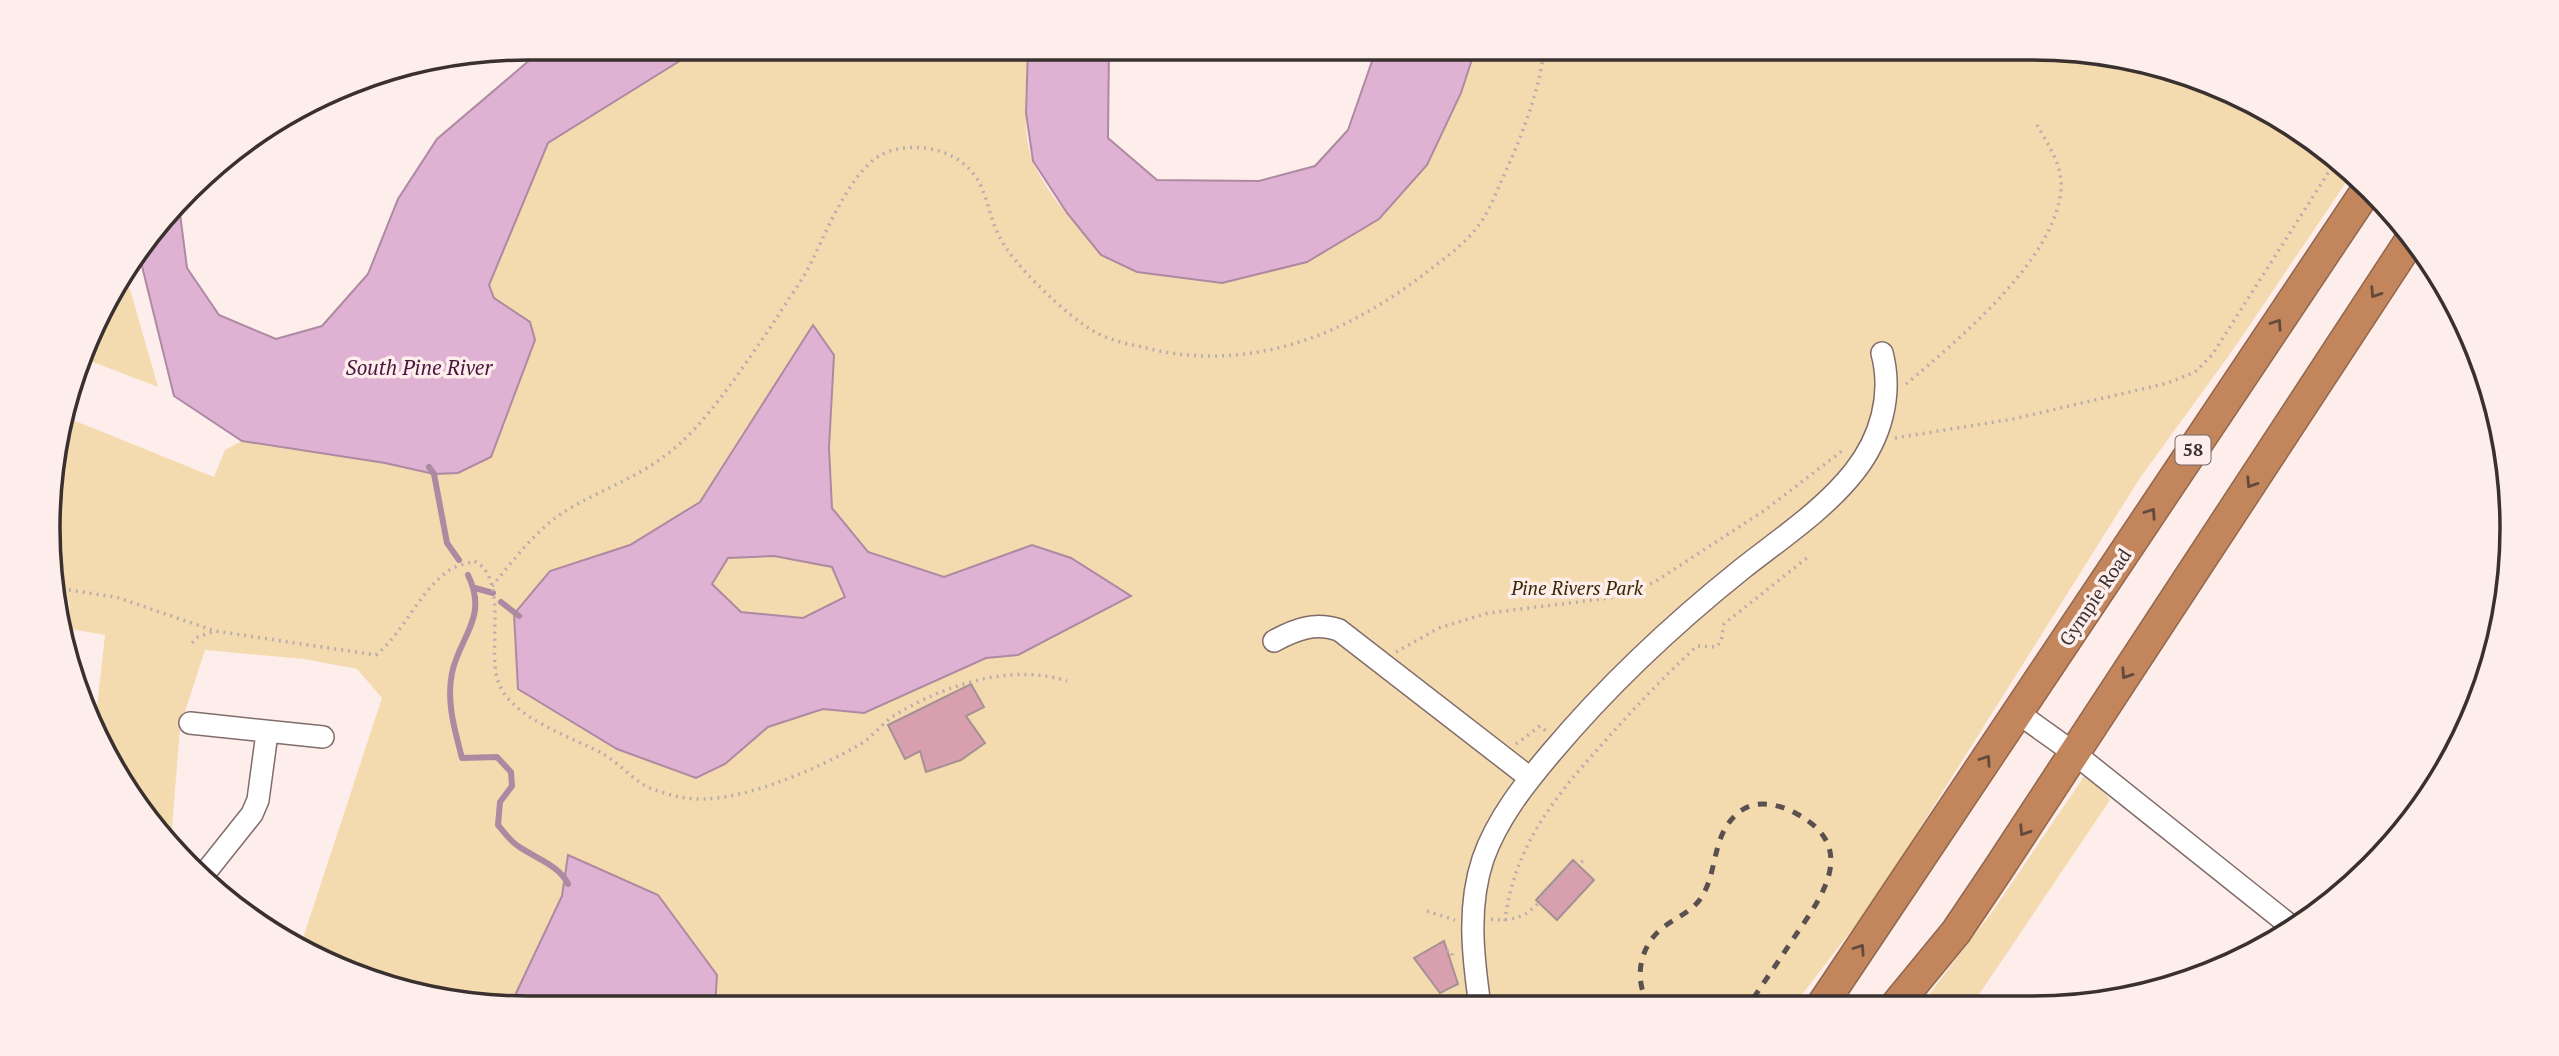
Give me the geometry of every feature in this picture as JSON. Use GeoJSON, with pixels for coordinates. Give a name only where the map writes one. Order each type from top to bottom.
{"type":"FeatureCollection","features":[{"type":"Feature","properties":{"kind":"highway","name":"Gympie Road"},"geometry":{"type":"LineString","coordinates":[[1828,996],[2362,197]]}},
{"type":"Feature","properties":{"kind":"highway"},"geometry":{"type":"LineString","coordinates":[[1903,996],[1955,932],[2406,247]]}},
{"type":"Feature","properties":{"kind":"lane"},"geometry":{"type":"LineString","coordinates":[[1478,996],[1474,966],[1475,890],[1483,859],[1498,825],[1530,778],[1596,701],[1656,641],[1854,473],[1874,439],[1886,401],[1887,383],[1882,353]]}},
{"type":"Feature","properties":{"kind":"lane"},"geometry":{"type":"LineString","coordinates":[[1273,641],[1307,626],[1326,626],[1352,638],[1530,778]]}},
{"type":"Feature","properties":{"kind":"lane"},"geometry":{"type":"LineString","coordinates":[[2018,713],[2074,753],[2285,922]]}},
{"type":"Feature","properties":{"kind":"lane"},"geometry":{"type":"LineString","coordinates":[[190,723],[323,737]]}},
{"type":"Feature","properties":{"kind":"lane"},"geometry":{"type":"LineString","coordinates":[[208,869],[252,814],[258,800],[267,733]]}},
{"type":"Feature","properties":{"kind":"path"},"geometry":{"type":"LineString","coordinates":[[492,586],[536,535],[565,511],[635,477],[671,452],[703,418],[799,283],[863,170],[888,152],[931,148],[970,168],[981,185],[999,237],[1021,268],[1085,326],[1099,335],[1158,351],[1227,356],[1321,335],[1368,314],[1457,248],[1486,215],[1526,127],[1539,86],[1543,60]]}},
{"type":"Feature","properties":{"kind":"path"},"geometry":{"type":"LineString","coordinates":[[1886,401],[1982,318],[2021,271],[2042,240],[2056,214],[2061,188],[2058,162],[2037,125]]}},
{"type":"Feature","properties":{"kind":"path"},"geometry":{"type":"LineString","coordinates":[[1385,664],[1414,639],[1465,620],[1518,608],[1609,598],[1653,583],[1765,510],[1854,442],[1900,438],[2013,419],[2168,383],[2195,372],[2213,355],[2331,168]]}},
{"type":"Feature","properties":{"kind":"path"},"geometry":{"type":"LineString","coordinates":[[1505,921],[1509,892],[1519,858],[1562,788],[1664,676],[1697,646],[1716,647],[1721,642],[1724,624],[1808,557]]}},
{"type":"Feature","properties":{"kind":"path"},"geometry":{"type":"LineString","coordinates":[[64,589],[116,597],[215,632],[376,655],[392,642],[406,619],[449,570],[474,561],[481,565],[492,586],[498,682],[519,709],[605,755],[650,788],[685,798],[713,799],[738,793],[831,759],[876,734],[893,716],[974,679],[1026,676],[1053,677],[1067,681]]}},
{"type":"Feature","properties":{"kind":"path"},"geometry":{"type":"LineString","coordinates":[[192,643],[198,637],[215,632]]}},
{"type":"Feature","properties":{"kind":"path"},"geometry":{"type":"LineString","coordinates":[[1427,911],[1448,919],[1505,921],[1527,914],[1570,868],[1587,859]]}},
{"type":"Feature","properties":{"kind":"green space","name":"Pine Rivers Park"},"geometry":{"type":"Polygon","coordinates":[[[681,60],[1027,60],[1026,122],[1033,162],[1055,199],[1101,255],[1427,165],[1461,93],[1472,60],[2031,60],[2092,64],[2152,75],[2182,84],[2265,122],[2316,156],[2346,182],[2235,347],[2140,478],[1874,901],[1801,996],[497,995],[407,981],[349,961],[303,939],[382,698],[357,669],[304,659],[205,650],[180,727],[172,829],[169,829],[122,762],[97,710],[105,635],[71,629],[61,559],[61,497],[72,420],[214,477],[225,450],[242,441],[385,463],[434,474],[491,457],[535,340],[530,322],[494,298],[489,285],[548,143],[681,60]]]}},
{"type":"Feature","properties":{"kind":"green space"},"geometry":{"type":"Polygon","coordinates":[[[128,284],[158,387],[90,361],[128,284]]]}},
{"type":"Feature","properties":{"kind":"green space"},"geometry":{"type":"Polygon","coordinates":[[[2085,775],[2097,784],[2110,800],[1978,996],[1928,996],[1992,912],[2085,775]]]}},
{"type":"Feature","properties":{"kind":"water","name":"South Pine River"},"geometry":{"type":"Polygon","coordinates":[[[530,60],[681,60],[548,143],[489,285],[494,298],[530,322],[535,340],[491,457],[458,473],[434,474],[385,463],[242,441],[174,396],[141,263],[180,215],[187,268],[219,315],[276,339],[322,326],[368,274],[398,199],[437,139],[530,60]]]}},
{"type":"Feature","properties":{"kind":"water"},"geometry":{"type":"Polygon","coordinates":[[[1028,60],[1109,60],[1108,138],[1157,180],[1259,181],[1315,166],[1348,130],[1372,60],[1472,60],[1461,93],[1427,165],[1379,219],[1307,262],[1222,283],[1137,272],[1101,255],[1067,213],[1033,161],[1026,113],[1028,60]]]}},
{"type":"Feature","properties":{"kind":"water"},"geometry":{"type":"Polygon","coordinates":[[[813,325],[834,355],[829,448],[832,508],[868,552],[944,577],[1032,545],[1071,558],[1131,596],[1018,655],[986,658],[864,713],[823,709],[768,727],[725,764],[696,778],[617,749],[518,689],[514,614],[550,571],[630,545],[700,502],[813,325]],[[774,556],[728,558],[712,584],[741,612],[803,618],[845,597],[832,567],[774,556]]]}},
{"type":"Feature","properties":{"kind":"water"},"geometry":{"type":"Polygon","coordinates":[[[568,855],[658,895],[717,975],[716,996],[515,996],[562,896],[568,855]]]}},
{"type":"Feature","properties":{"kind":"building"},"geometry":{"type":"Polygon","coordinates":[[[971,684],[984,707],[966,716],[985,743],[961,760],[926,772],[920,751],[905,759],[888,725],[971,684]]]}},
{"type":"Feature","properties":{"kind":"building"},"geometry":{"type":"Polygon","coordinates":[[[1573,860],[1594,880],[1557,920],[1536,900],[1573,860]]]}},
{"type":"Feature","properties":{"kind":"building"},"geometry":{"type":"Polygon","coordinates":[[[1444,941],[1458,984],[1440,993],[1414,958],[1444,941]]]}},
{"type":"Feature","properties":{"kind":"waterway"},"geometry":{"type":"LineString","coordinates":[[429,467],[434,474],[447,543],[459,560]]}},
{"type":"Feature","properties":{"kind":"waterway"},"geometry":{"type":"LineString","coordinates":[[468,575],[474,590],[474,615],[456,660],[450,684],[452,716],[462,758],[497,757],[511,772],[512,786],[500,802],[498,825],[515,844],[553,867],[568,884]]}},
{"type":"Feature","properties":{"kind":"waterway"},"geometry":{"type":"LineString","coordinates":[[475,588],[493,593]]}},
{"type":"Feature","properties":{"kind":"waterway"},"geometry":{"type":"LineString","coordinates":[[501,602],[519,616]]}},
{"type":"Feature","properties":{"kind":"railway"},"geometry":{"type":"LineString","coordinates":[[1645,996],[1640,976],[1643,955],[1648,946],[1661,929],[1697,904],[1701,898],[1709,881],[1721,837],[1733,818],[1748,807],[1770,804],[1791,811],[1816,827],[1827,842],[1831,858],[1829,874],[1814,907],[1755,996]]}}]}
